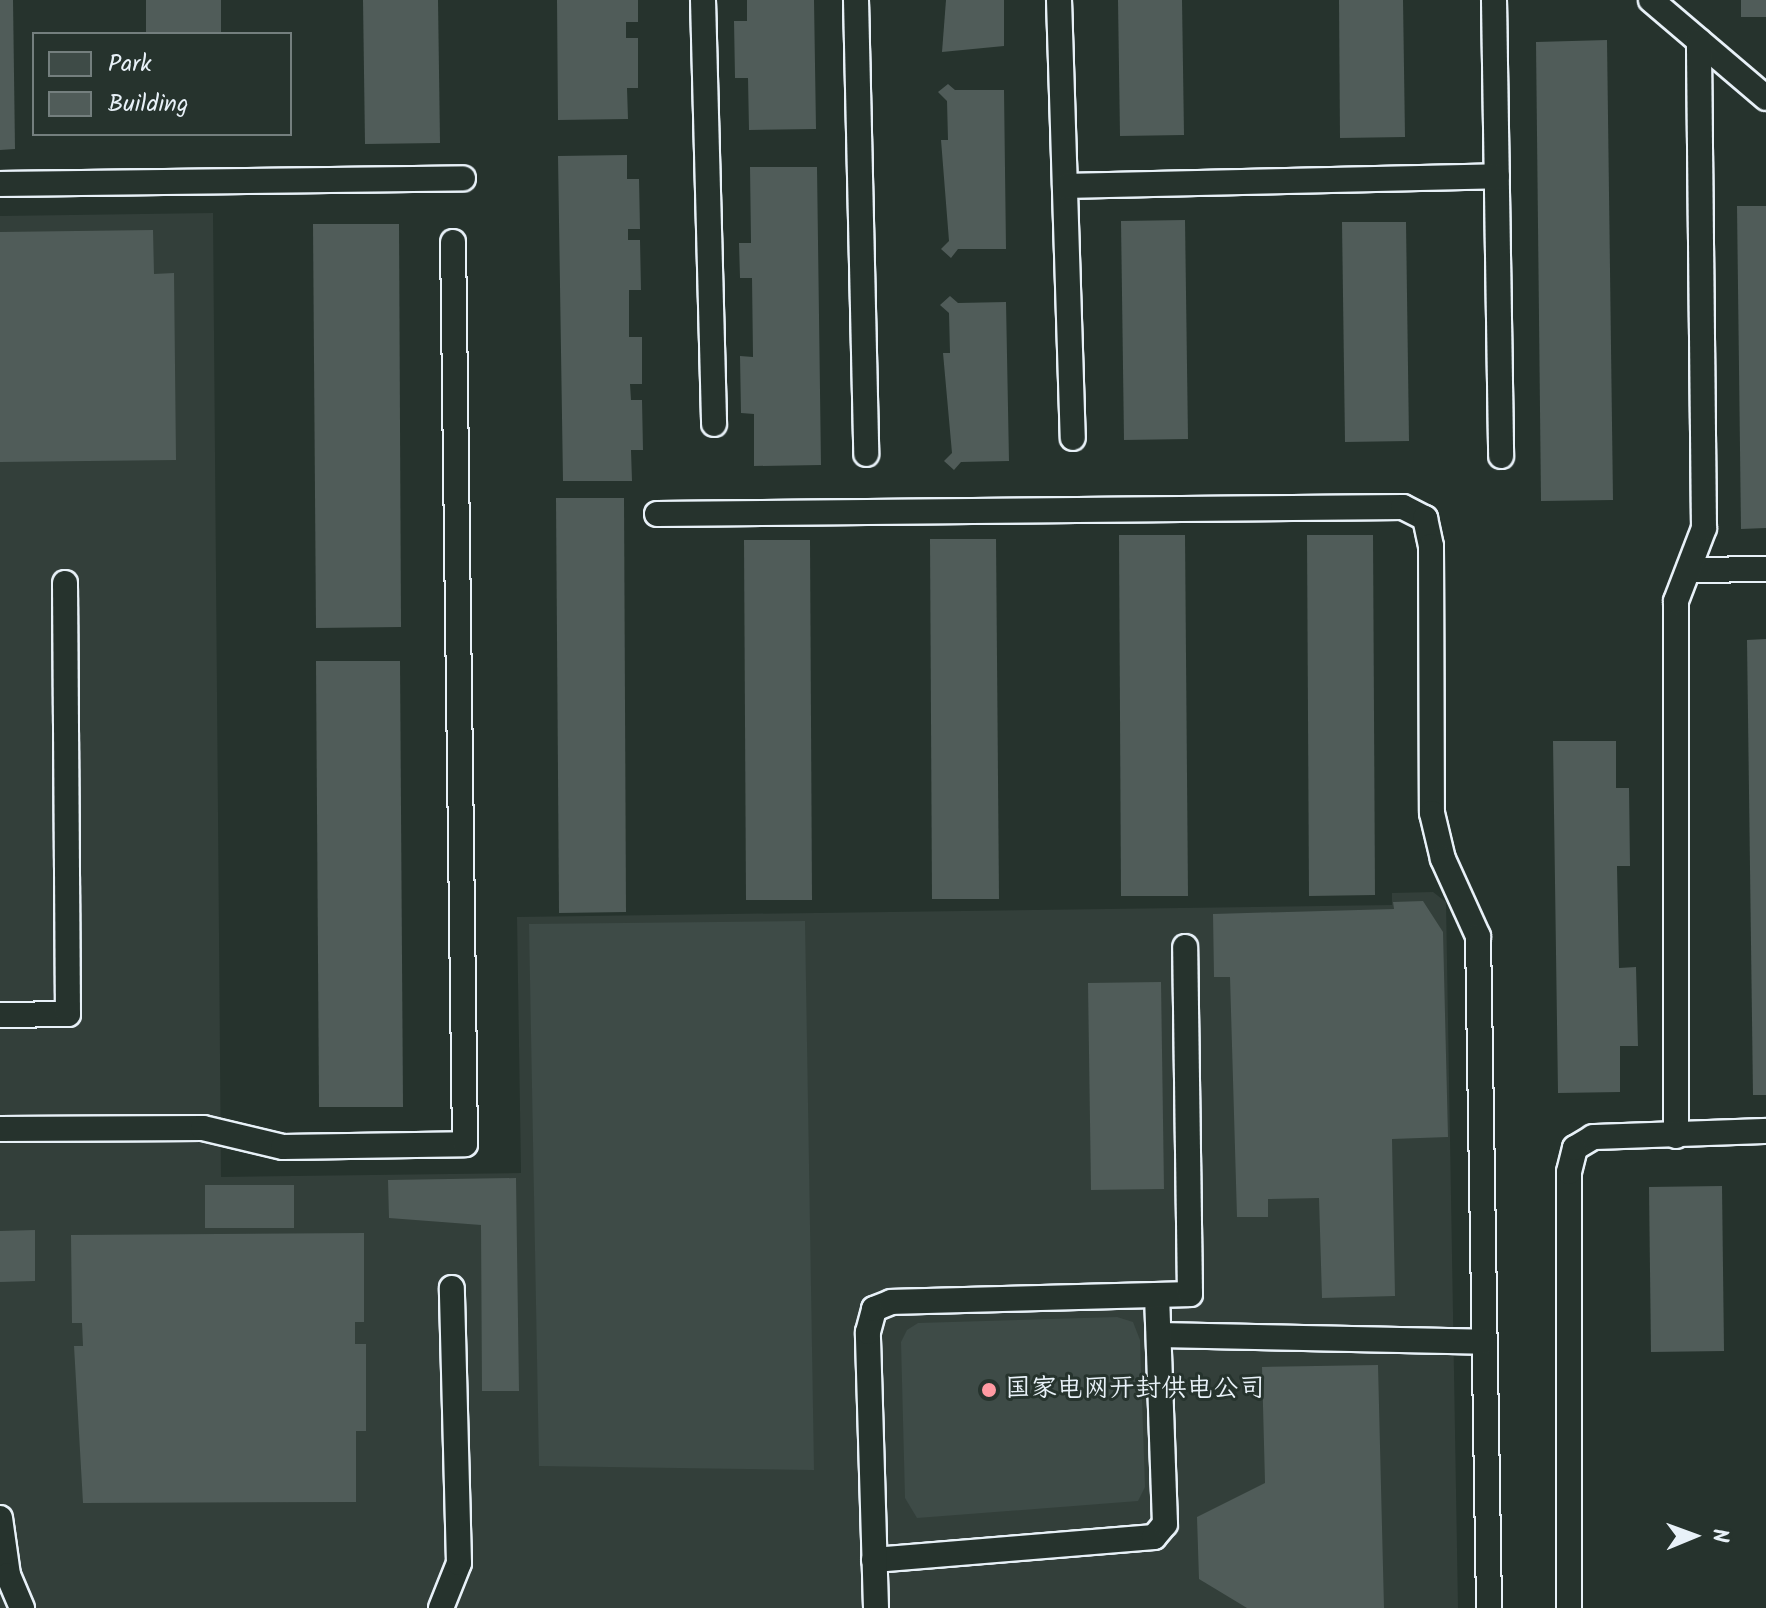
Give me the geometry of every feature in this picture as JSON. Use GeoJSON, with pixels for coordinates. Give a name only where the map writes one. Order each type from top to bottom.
{"type":"FeatureCollection","features":[{"type":"Feature","properties":{"kind":"lane"},"geometry":{"type":"LineString","coordinates":[[703,0],[714,424]]}},
{"type":"Feature","properties":{"kind":"lane"},"geometry":{"type":"LineString","coordinates":[[856,0],[866,454]]}},
{"type":"Feature","properties":{"kind":"lane"},"geometry":{"type":"LineString","coordinates":[[1059,0],[1073,438]]}},
{"type":"Feature","properties":{"kind":"lane"},"geometry":{"type":"LineString","coordinates":[[1494,0],[1501,456]]}},
{"type":"Feature","properties":{"kind":"lane"},"geometry":{"type":"LineString","coordinates":[[1651,0],[1766,98]]}},
{"type":"Feature","properties":{"kind":"lane"},"geometry":{"type":"LineString","coordinates":[[1676,1134],[1676,601],[1704,528],[1699,41]]}},
{"type":"Feature","properties":{"kind":"lane"},"geometry":{"type":"LineString","coordinates":[[1065,186],[1497,176]]}},
{"type":"Feature","properties":{"kind":"lane"},"geometry":{"type":"LineString","coordinates":[[0,184],[463,178]]}},
{"type":"Feature","properties":{"kind":"lane"},"geometry":{"type":"LineString","coordinates":[[0,1129],[203,1128],[283,1147],[465,1144],[453,242]]}},
{"type":"Feature","properties":{"kind":"lane"},"geometry":{"type":"LineString","coordinates":[[657,514],[1403,507],[1425,518],[1431,546],[1432,813],[1443,859],[1478,936],[1489,1608]]}},
{"type":"Feature","properties":{"kind":"lane"},"geometry":{"type":"LineString","coordinates":[[1689,570],[1766,569]]}},
{"type":"Feature","properties":{"kind":"lane"},"geometry":{"type":"LineString","coordinates":[[0,1015],[68,1014],[65,583]]}},
{"type":"Feature","properties":{"kind":"lane"},"geometry":{"type":"LineString","coordinates":[[876,1608],[868,1332],[874,1309],[891,1302],[1190,1294],[1185,947]]}},
{"type":"Feature","properties":{"kind":"lane"},"geometry":{"type":"LineString","coordinates":[[1569,1608],[1569,1172],[1575,1148],[1593,1137],[1766,1131]]}},
{"type":"Feature","properties":{"kind":"lane"},"geometry":{"type":"LineString","coordinates":[[441,1608],[459,1563],[452,1288]]}},
{"type":"Feature","properties":{"kind":"lane"},"geometry":{"type":"LineString","coordinates":[[874,1560],[1154,1537],[1165,1524],[1157,1295]]}},
{"type":"Feature","properties":{"kind":"lane"},"geometry":{"type":"LineString","coordinates":[[1159,1335],[1484,1342]]}},
{"type":"Feature","properties":{"kind":"lane"},"geometry":{"type":"LineString","coordinates":[[0,1518],[8,1575],[22,1608]]}},
{"type":"Feature","properties":{"kind":"shaded area"},"geometry":{"type":"Polygon","coordinates":[[[213,213],[221,1177],[521,1173],[517,917],[1392,905],[1392,893],[1433,892],[1446,902],[1458,1608],[0,1608],[0,216],[213,213]]]}},
{"type":"Feature","properties":{"kind":"green space"},"geometry":{"type":"Polygon","coordinates":[[[805,921],[814,1470],[539,1466],[529,924],[805,921]]]}},
{"type":"Feature","properties":{"kind":"green space"},"geometry":{"type":"Polygon","coordinates":[[[1117,1317],[1133,1322],[1140,1340],[1145,1487],[1138,1501],[917,1518],[905,1498],[901,1342],[907,1330],[918,1323],[1117,1317]]]}},
{"type":"Feature","properties":{"kind":"building"},"geometry":{"type":"Polygon","coordinates":[[[0,0],[13,0],[15,149],[0,150],[0,0]]]}},
{"type":"Feature","properties":{"kind":"building"},"geometry":{"type":"Polygon","coordinates":[[[146,0],[221,0],[221,32],[146,32],[146,0]]]}},
{"type":"Feature","properties":{"kind":"building"},"geometry":{"type":"Polygon","coordinates":[[[363,0],[438,0],[440,143],[365,144],[363,0]]]}},
{"type":"Feature","properties":{"kind":"building"},"geometry":{"type":"Polygon","coordinates":[[[557,0],[638,0],[638,22],[626,22],[626,38],[638,38],[638,88],[627,88],[628,119],[558,120],[557,0]]]}},
{"type":"Feature","properties":{"kind":"building"},"geometry":{"type":"Polygon","coordinates":[[[747,0],[814,0],[816,129],[749,130],[748,78],[735,78],[734,21],[747,21],[747,0]]]}},
{"type":"Feature","properties":{"kind":"building"},"geometry":{"type":"Polygon","coordinates":[[[946,0],[1004,0],[1004,46],[942,52],[946,0]]]}},
{"type":"Feature","properties":{"kind":"building"},"geometry":{"type":"Polygon","coordinates":[[[1118,0],[1182,0],[1184,135],[1120,136],[1118,0]]]}},
{"type":"Feature","properties":{"kind":"building"},"geometry":{"type":"Polygon","coordinates":[[[1339,0],[1403,0],[1405,137],[1340,138],[1339,0]]]}},
{"type":"Feature","properties":{"kind":"building"},"geometry":{"type":"Polygon","coordinates":[[[1741,0],[1766,0],[1766,17],[1741,17],[1741,0]]]}},
{"type":"Feature","properties":{"kind":"building"},"geometry":{"type":"Polygon","coordinates":[[[1607,40],[1613,500],[1541,501],[1536,42],[1607,40]]]}},
{"type":"Feature","properties":{"kind":"building"},"geometry":{"type":"Polygon","coordinates":[[[948,84],[955,90],[1004,90],[1006,249],[958,249],[951,258],[941,249],[949,241],[941,140],[948,140],[947,101],[938,92],[948,84]]]}},
{"type":"Feature","properties":{"kind":"building"},"geometry":{"type":"Polygon","coordinates":[[[627,155],[627,179],[639,179],[640,229],[628,229],[628,240],[640,240],[641,290],[629,290],[629,337],[642,337],[642,384],[630,384],[631,400],[642,400],[643,450],[631,450],[632,481],[563,481],[558,156],[627,155]]]}},
{"type":"Feature","properties":{"kind":"building"},"geometry":{"type":"Polygon","coordinates":[[[750,167],[817,167],[821,465],[754,466],[754,414],[741,413],[740,356],[753,357],[752,278],[740,278],[739,243],[751,243],[750,167]]]}},
{"type":"Feature","properties":{"kind":"building"},"geometry":{"type":"Polygon","coordinates":[[[1737,206],[1766,206],[1766,528],[1741,529],[1737,206]]]}},
{"type":"Feature","properties":{"kind":"building"},"geometry":{"type":"Polygon","coordinates":[[[1185,220],[1188,439],[1124,440],[1121,221],[1185,220]]]}},
{"type":"Feature","properties":{"kind":"building"},"geometry":{"type":"Polygon","coordinates":[[[1342,222],[1406,222],[1409,441],[1345,442],[1342,222]]]}},
{"type":"Feature","properties":{"kind":"building"},"geometry":{"type":"Polygon","coordinates":[[[313,224],[399,224],[401,627],[316,628],[313,224]]]}},
{"type":"Feature","properties":{"kind":"building"},"geometry":{"type":"Polygon","coordinates":[[[153,230],[154,274],[174,273],[176,460],[0,462],[0,232],[153,230]]]}},
{"type":"Feature","properties":{"kind":"building"},"geometry":{"type":"Polygon","coordinates":[[[950,296],[958,303],[1006,302],[1009,461],[961,462],[954,470],[944,461],[952,453],[943,353],[950,353],[949,313],[940,305],[950,296]]]}},
{"type":"Feature","properties":{"kind":"building"},"geometry":{"type":"Polygon","coordinates":[[[556,498],[624,498],[626,912],[559,913],[556,498]]]}},
{"type":"Feature","properties":{"kind":"building"},"geometry":{"type":"Polygon","coordinates":[[[1119,535],[1185,535],[1188,896],[1121,896],[1119,535]]]}},
{"type":"Feature","properties":{"kind":"building"},"geometry":{"type":"Polygon","coordinates":[[[1307,535],[1373,535],[1375,895],[1309,896],[1307,535]]]}},
{"type":"Feature","properties":{"kind":"building"},"geometry":{"type":"Polygon","coordinates":[[[930,539],[996,539],[999,899],[932,899],[930,539]]]}},
{"type":"Feature","properties":{"kind":"building"},"geometry":{"type":"Polygon","coordinates":[[[744,540],[810,540],[812,900],[746,900],[744,540]]]}},
{"type":"Feature","properties":{"kind":"building"},"geometry":{"type":"Polygon","coordinates":[[[1766,639],[1766,1095],[1753,1095],[1747,640],[1766,639]]]}},
{"type":"Feature","properties":{"kind":"building"},"geometry":{"type":"Polygon","coordinates":[[[316,661],[400,661],[403,1107],[319,1107],[316,661]]]}},
{"type":"Feature","properties":{"kind":"building"},"geometry":{"type":"Polygon","coordinates":[[[1553,741],[1616,741],[1616,788],[1629,788],[1630,866],[1617,866],[1619,968],[1636,967],[1638,1046],[1620,1046],[1620,1092],[1558,1093],[1553,741]]]}},
{"type":"Feature","properties":{"kind":"building"},"geometry":{"type":"Polygon","coordinates":[[[1423,901],[1443,932],[1448,1137],[1392,1139],[1395,1296],[1322,1298],[1319,1198],[1268,1199],[1268,1217],[1237,1217],[1230,977],[1214,977],[1213,914],[1394,909],[1393,902],[1423,901]]]}},
{"type":"Feature","properties":{"kind":"building"},"geometry":{"type":"Polygon","coordinates":[[[1161,982],[1164,1189],[1091,1190],[1088,983],[1161,982]]]}},
{"type":"Feature","properties":{"kind":"building"},"geometry":{"type":"Polygon","coordinates":[[[516,1178],[519,1391],[482,1391],[481,1225],[389,1218],[388,1180],[516,1178]]]}},
{"type":"Feature","properties":{"kind":"building"},"geometry":{"type":"Polygon","coordinates":[[[205,1185],[294,1185],[294,1228],[205,1228],[205,1185]]]}},
{"type":"Feature","properties":{"kind":"building"},"geometry":{"type":"Polygon","coordinates":[[[1722,1186],[1724,1351],[1651,1352],[1649,1187],[1722,1186]]]}},
{"type":"Feature","properties":{"kind":"building"},"geometry":{"type":"Polygon","coordinates":[[[35,1230],[35,1281],[0,1282],[0,1231],[35,1230]]]}},
{"type":"Feature","properties":{"kind":"building"},"geometry":{"type":"Polygon","coordinates":[[[364,1233],[364,1322],[355,1322],[355,1344],[366,1344],[366,1431],[356,1431],[356,1502],[83,1503],[74,1346],[83,1346],[82,1323],[72,1323],[71,1235],[364,1233]]]}},
{"type":"Feature","properties":{"kind":"building"},"geometry":{"type":"Polygon","coordinates":[[[1378,1365],[1384,1608],[1247,1608],[1199,1579],[1197,1517],[1265,1483],[1262,1367],[1378,1365]]]}},
{"type":"Feature","properties":{"kind":"place","name":"国家电网开封供电公司"},"geometry":{"type":"Point","coordinates":[989,1390]}}]}
